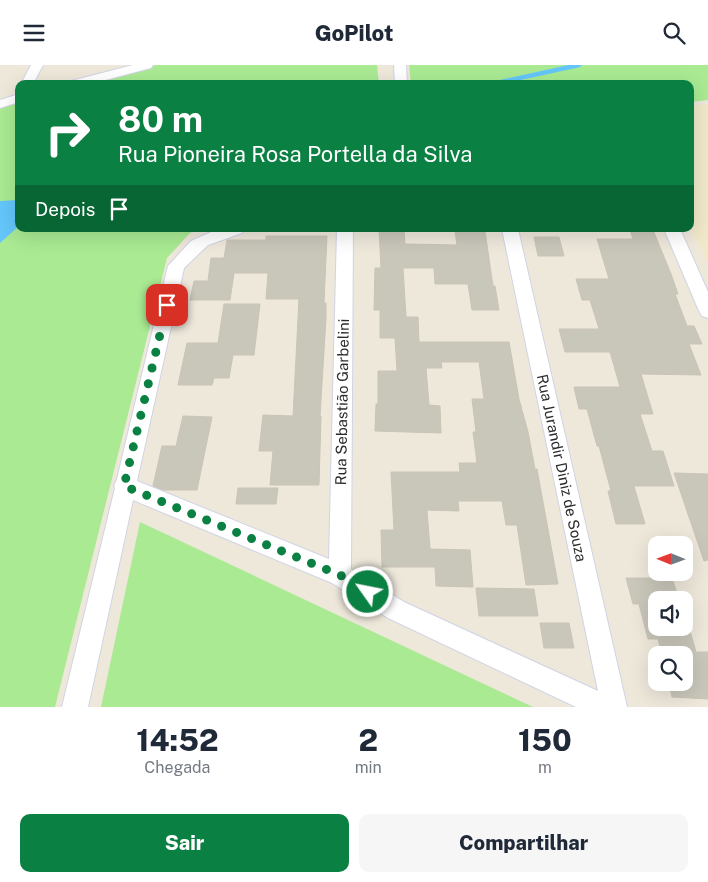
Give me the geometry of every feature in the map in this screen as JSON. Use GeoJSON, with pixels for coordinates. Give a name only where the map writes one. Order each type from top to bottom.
{"type":"FeatureCollection","features":[{"type":"Feature","properties":{"kind":"street"},"geometry":{"type":"LineString","coordinates":[[29,80],[37,65]]}},
{"type":"Feature","properties":{"kind":"street"},"geometry":{"type":"LineString","coordinates":[[90,80],[147,65]]}},
{"type":"Feature","properties":{"kind":"street"},"geometry":{"type":"LineString","coordinates":[[400,65],[401,80]]}},
{"type":"Feature","properties":{"kind":"street"},"geometry":{"type":"LineString","coordinates":[[0,104],[15,99]]}},
{"type":"Feature","properties":{"kind":"street"},"geometry":{"type":"LineString","coordinates":[[75,707],[124,486],[176,266],[194,246],[211,235],[224,232]]}},
{"type":"Feature","properties":{"kind":"street","name":"Rua Sebastião Garbelini"},"geometry":{"type":"LineString","coordinates":[[340,575],[345,232]]}},
{"type":"Feature","properties":{"kind":"street","name":"Rua Jurandir Diniz de Souza"},"geometry":{"type":"LineString","coordinates":[[511,232],[614,707]]}},
{"type":"Feature","properties":{"kind":"street"},"geometry":{"type":"LineString","coordinates":[[673,232],[708,311]]}},
{"type":"Feature","properties":{"kind":"street"},"geometry":{"type":"LineString","coordinates":[[124,486],[340,575],[396,610],[604,707]]}},
{"type":"Feature","properties":{"kind":"shaded area"},"geometry":{"type":"Polygon","coordinates":[[[708,104],[708,265],[693,232],[694,106],[708,104]]]}},
{"type":"Feature","properties":{"kind":"green space"},"geometry":{"type":"Polygon","coordinates":[[[147,65],[377,65],[379,80],[90,80],[147,65]]]}},
{"type":"Feature","properties":{"kind":"green space"},"geometry":{"type":"Polygon","coordinates":[[[409,65],[708,65],[708,100],[694,102],[694,80],[411,80],[409,65]]]}},
{"type":"Feature","properties":{"kind":"green space"},"geometry":{"type":"Polygon","coordinates":[[[15,99],[15,232],[192,232],[167,258],[55,707],[0,707],[0,105],[15,99]]]}},
{"type":"Feature","properties":{"kind":"green space"},"geometry":{"type":"Polygon","coordinates":[[[140,522],[533,707],[101,707],[140,522]]]}},
{"type":"Feature","properties":{"kind":"water"},"geometry":{"type":"Polygon","coordinates":[[[15,200],[15,230],[0,243],[0,201],[15,200]]]}},
{"type":"Feature","properties":{"kind":"building"},"geometry":{"type":"Polygon","coordinates":[[[379,232],[404,232],[405,244],[457,245],[455,232],[485,232],[493,286],[495,286],[499,310],[472,310],[468,284],[435,284],[434,268],[403,268],[406,317],[418,317],[419,342],[509,342],[519,399],[535,469],[537,469],[558,584],[526,585],[517,525],[506,525],[502,501],[458,501],[459,511],[427,510],[430,549],[470,550],[473,587],[436,586],[435,567],[382,567],[381,530],[394,530],[391,472],[460,472],[459,463],[477,463],[473,432],[476,432],[472,399],[484,399],[479,362],[441,362],[442,368],[426,368],[429,405],[440,406],[441,433],[375,431],[376,404],[378,404],[378,371],[397,371],[395,338],[380,338],[380,310],[374,310],[375,268],[381,268],[379,232]]]}},
{"type":"Feature","properties":{"kind":"building"},"geometry":{"type":"Polygon","coordinates":[[[631,232],[654,232],[671,274],[678,294],[675,294],[687,326],[694,326],[702,344],[689,344],[701,375],[641,374],[653,414],[640,414],[652,451],[663,451],[674,486],[634,486],[645,524],[616,524],[608,491],[611,491],[599,446],[597,446],[587,409],[579,409],[574,387],[620,387],[610,352],[565,352],[559,329],[599,329],[590,300],[582,300],[576,279],[609,279],[597,239],[633,239],[631,232]]]}},
{"type":"Feature","properties":{"kind":"building"},"geometry":{"type":"Polygon","coordinates":[[[266,236],[327,236],[324,303],[326,303],[326,318],[320,416],[319,485],[270,485],[273,451],[259,451],[263,415],[293,416],[299,299],[266,299],[268,273],[234,273],[230,300],[190,300],[194,281],[208,281],[211,258],[224,258],[227,240],[266,240],[266,236]]]}},
{"type":"Feature","properties":{"kind":"building"},"geometry":{"type":"Polygon","coordinates":[[[534,237],[559,237],[564,256],[538,256],[534,237]]]}},
{"type":"Feature","properties":{"kind":"building"},"geometry":{"type":"Polygon","coordinates":[[[224,304],[260,304],[254,355],[233,355],[229,378],[214,378],[212,385],[178,385],[187,343],[218,343],[224,304]]]}},
{"type":"Feature","properties":{"kind":"building"},"geometry":{"type":"Polygon","coordinates":[[[183,416],[212,417],[197,490],[163,490],[153,486],[162,446],[176,446],[183,416]]]}},
{"type":"Feature","properties":{"kind":"building"},"geometry":{"type":"Polygon","coordinates":[[[674,473],[708,474],[708,560],[704,561],[674,473]]]}},
{"type":"Feature","properties":{"kind":"building"},"geometry":{"type":"Polygon","coordinates":[[[238,488],[278,488],[276,504],[236,504],[238,488]]]}},
{"type":"Feature","properties":{"kind":"building"},"geometry":{"type":"Polygon","coordinates":[[[626,578],[648,578],[648,581],[673,581],[676,591],[648,591],[648,636],[691,636],[696,652],[708,652],[708,699],[672,697],[671,691],[693,691],[693,646],[660,646],[658,639],[648,639],[639,604],[633,604],[626,578]]]}},
{"type":"Feature","properties":{"kind":"building"},"geometry":{"type":"Polygon","coordinates":[[[476,588],[534,589],[538,616],[479,616],[476,588]]]}},
{"type":"Feature","properties":{"kind":"building"},"geometry":{"type":"Polygon","coordinates":[[[540,623],[569,623],[574,648],[544,648],[540,623]]]}},
{"type":"Feature","properties":{"kind":"waterway"},"geometry":{"type":"LineString","coordinates":[[510,80],[579,65]]}},
{"type":"Feature","properties":{"kind":"route"},"geometry":{"type":"LineString","coordinates":[[167,305],[124,486],[340,575],[368,592]]}}]}
